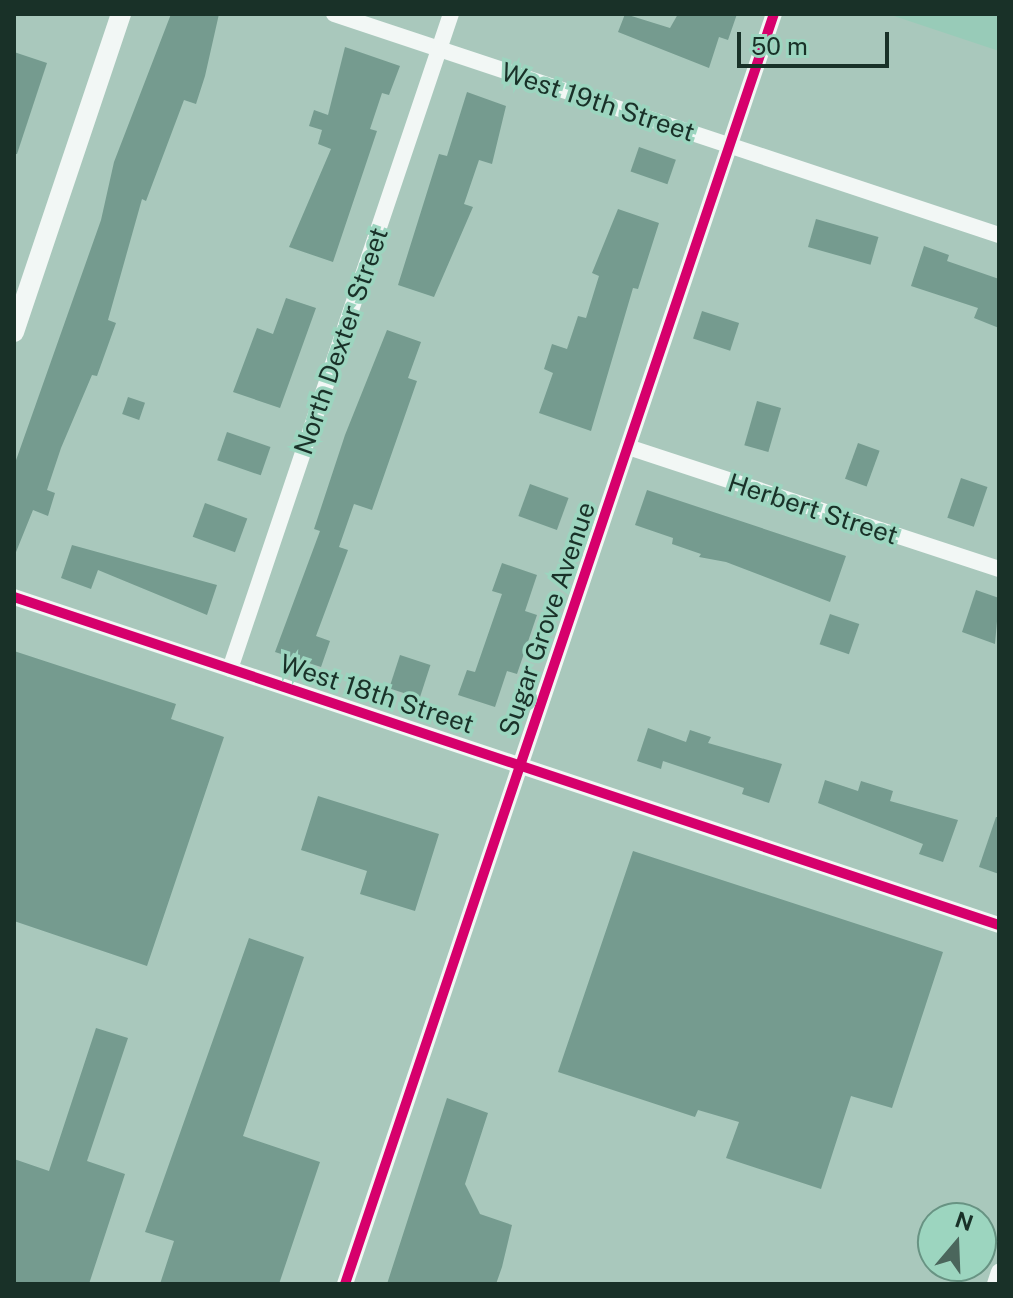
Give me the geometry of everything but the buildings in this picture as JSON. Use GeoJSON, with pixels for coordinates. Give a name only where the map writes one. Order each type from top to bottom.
{"type":"FeatureCollection","features":[{"type":"Feature","properties":{"kind":"street"},"geometry":{"type":"LineString","coordinates":[[14,332],[121,14]]}},
{"type":"Feature","properties":{"kind":"street","name":"West 19th Street"},"geometry":{"type":"LineString","coordinates":[[334,14],[999,235]]}},
{"type":"Feature","properties":{"kind":"street","name":"North Dexter Street"},"geometry":{"type":"LineString","coordinates":[[230,669],[451,14]]}},
{"type":"Feature","properties":{"kind":"street","name":"Sugar Grove Avenue"},"geometry":{"type":"LineString","coordinates":[[345,1284],[774,14]]}},
{"type":"Feature","properties":{"kind":"street","name":"Herbert Street"},"geometry":{"type":"LineString","coordinates":[[628,447],[999,569]]}},
{"type":"Feature","properties":{"kind":"street","name":"West 18th Street"},"geometry":{"type":"LineString","coordinates":[[14,597],[999,925]]}},
{"type":"Feature","properties":{"kind":"street"},"geometry":{"type":"LineString","coordinates":[[995,1284],[999,1272]]}},
{"type":"Feature","properties":{"kind":"shaded area"},"geometry":{"type":"Polygon","coordinates":[[[888,14],[999,14],[999,51],[888,14]]]}},
{"type":"Feature","properties":{"kind":"cycle path"},"geometry":{"type":"LineString","coordinates":[[345,1284],[774,14]]}},
{"type":"Feature","properties":{"kind":"cycle path"},"geometry":{"type":"LineString","coordinates":[[14,597],[999,925]]}}]}
